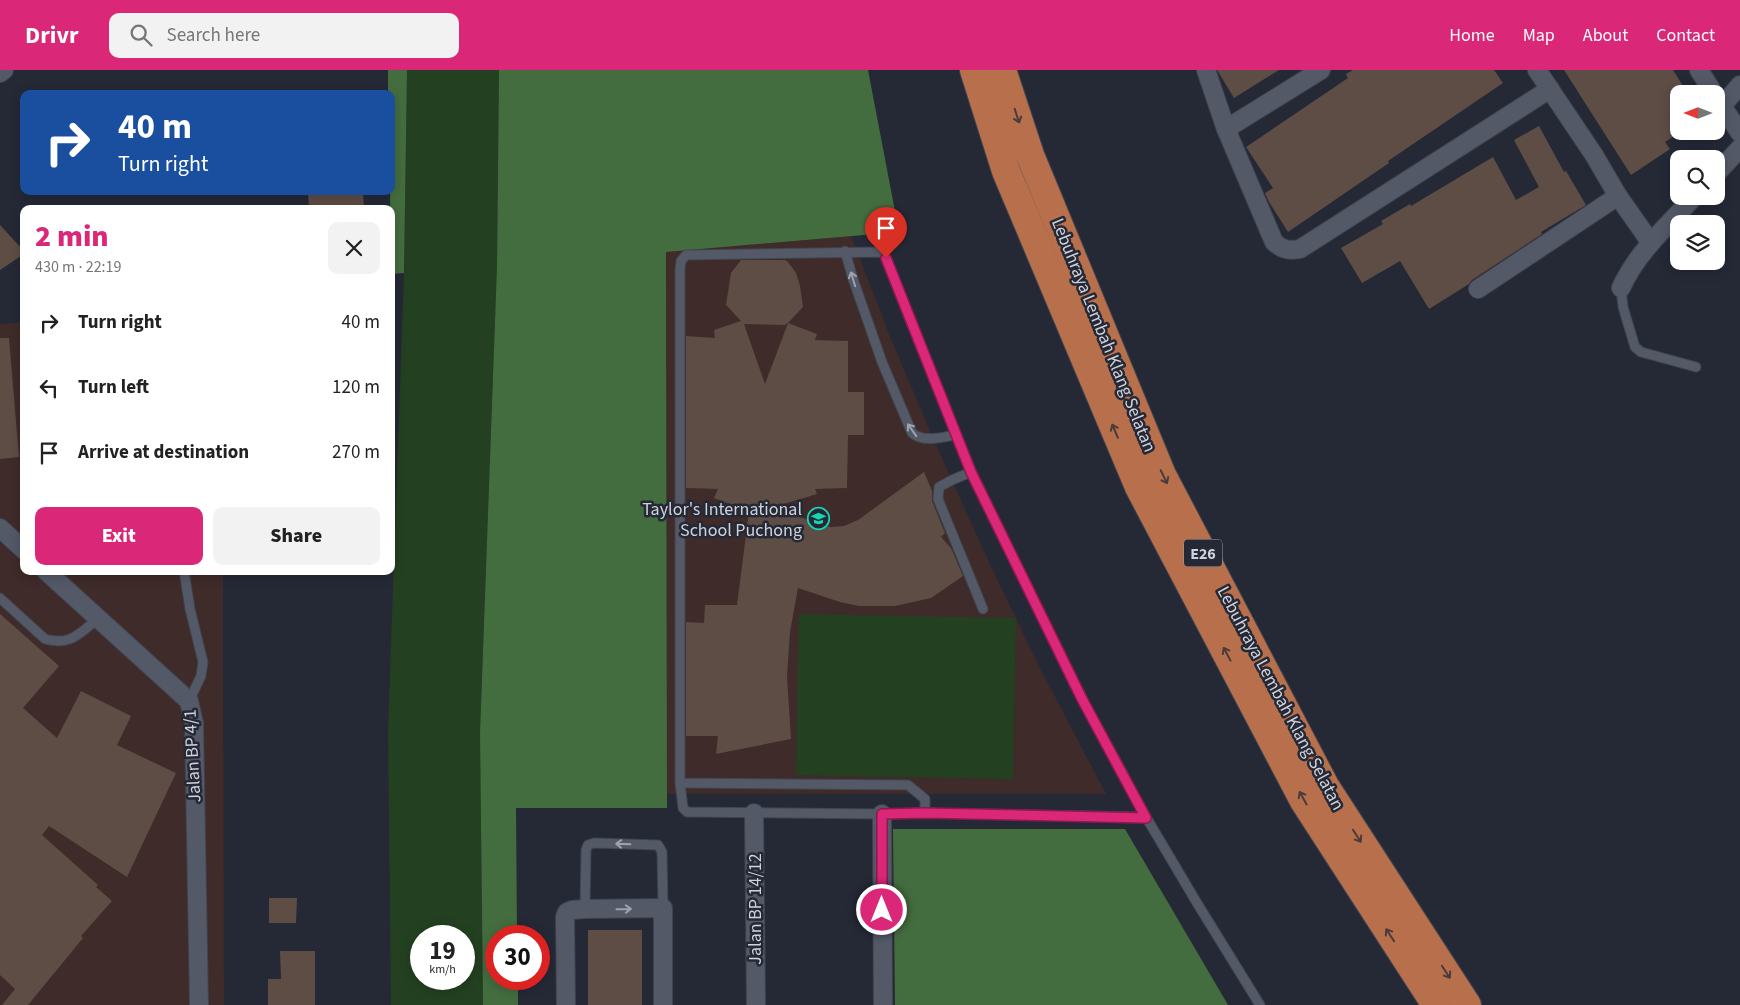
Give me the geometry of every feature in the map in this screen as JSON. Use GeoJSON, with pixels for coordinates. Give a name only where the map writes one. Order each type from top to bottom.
{"type":"FeatureCollection","features":[{"type":"Feature","properties":{"kind":"highway","name":"Lebuhraya Lembah Klang Selatan"},"geometry":{"type":"LineString","coordinates":[[974,70],[1006,171],[1139,487],[1304,801],[1436,1005]]}},
{"type":"Feature","properties":{"kind":"highway","name":"Lebuhraya Lembah Klang Selatan"},"geometry":{"type":"LineString","coordinates":[[1002,70],[1030,155],[1162,475],[1325,786],[1467,1005]]}},
{"type":"Feature","properties":{"kind":"street"},"geometry":{"type":"LineString","coordinates":[[0,73],[4,70]]}},
{"type":"Feature","properties":{"kind":"street"},"geometry":{"type":"LineString","coordinates":[[1206,70],[1226,129],[1274,242],[1280,247],[1293,250],[1300,248],[1550,89]]}},
{"type":"Feature","properties":{"kind":"street"},"geometry":{"type":"LineString","coordinates":[[1226,129],[1321,70]]}},
{"type":"Feature","properties":{"kind":"street"},"geometry":{"type":"LineString","coordinates":[[1537,70],[1594,155],[1618,196],[1651,243]]}},
{"type":"Feature","properties":{"kind":"street"},"geometry":{"type":"LineString","coordinates":[[1700,70],[1709,85]]}},
{"type":"Feature","properties":{"kind":"street"},"geometry":{"type":"LineString","coordinates":[[1725,94],[1740,86]]}},
{"type":"Feature","properties":{"kind":"street"},"geometry":{"type":"LineString","coordinates":[[1725,111],[1737,129]]}},
{"type":"Feature","properties":{"kind":"street"},"geometry":{"type":"LineString","coordinates":[[1725,164],[1740,148]]}},
{"type":"Feature","properties":{"kind":"street"},"geometry":{"type":"LineString","coordinates":[[1478,289],[1618,196]]}},
{"type":"Feature","properties":{"kind":"street"},"geometry":{"type":"LineString","coordinates":[[1621,288],[1626,276],[1651,243],[1687,205]]}},
{"type":"Feature","properties":{"kind":"street"},"geometry":{"type":"LineString","coordinates":[[0,528],[20,546]]}},
{"type":"Feature","properties":{"kind":"street","name":"Jalan BP 4/1"},"geometry":{"type":"LineString","coordinates":[[50,575],[189,701],[194,723],[199,1005]]}},
{"type":"Feature","properties":{"kind":"street","name":"Jalan BP 14/12"},"geometry":{"type":"LineString","coordinates":[[754,813],[756,1005]]}},
{"type":"Feature","properties":{"kind":"street"},"geometry":{"type":"LineString","coordinates":[[882,814],[883,1005]]}},
{"type":"Feature","properties":{"kind":"street"},"geometry":{"type":"LineString","coordinates":[[566,1005],[565,917],[567,912],[585,909],[663,908],[663,1005]]}},
{"type":"Feature","properties":{"kind":"lane"},"geometry":{"type":"LineString","coordinates":[[845,251],[882,362],[912,433],[918,438],[956,435]]}},
{"type":"Feature","properties":{"kind":"lane"},"geometry":{"type":"LineString","coordinates":[[1146,818],[925,813],[688,812],[683,808],[680,783],[680,270],[681,261],[686,255],[845,251],[881,252],[884,254],[971,472],[1082,699],[1146,818],[1196,903],[1260,1005]]}},
{"type":"Feature","properties":{"kind":"lane"},"geometry":{"type":"LineString","coordinates":[[1621,288],[1623,307],[1635,347],[1640,352],[1696,368]]}},
{"type":"Feature","properties":{"kind":"lane"},"geometry":{"type":"LineString","coordinates":[[971,472],[939,488],[938,499],[983,609]]}},
{"type":"Feature","properties":{"kind":"lane"},"geometry":{"type":"LineString","coordinates":[[185,575],[190,610],[203,662],[201,676],[189,701]]}},
{"type":"Feature","properties":{"kind":"lane"},"geometry":{"type":"LineString","coordinates":[[0,598],[45,639],[55,642],[67,642],[98,619]]}},
{"type":"Feature","properties":{"kind":"lane"},"geometry":{"type":"LineString","coordinates":[[680,783],[908,785],[925,799],[925,813]]}},
{"type":"Feature","properties":{"kind":"lane"},"geometry":{"type":"LineString","coordinates":[[585,909],[586,850],[588,845],[594,843],[658,845],[662,852],[663,908]]}},
{"type":"Feature","properties":{"kind":"shaded area","name":"Taylor's International School Puchong"},"geometry":{"type":"Polygon","coordinates":[[[851,236],[891,339],[987,558],[1039,666],[1106,794],[667,794],[666,252],[851,236]]]}},
{"type":"Feature","properties":{"kind":"shaded area"},"geometry":{"type":"Polygon","coordinates":[[[20,322],[20,575],[223,575],[224,1005],[0,1005],[0,324],[20,322]]]}},
{"type":"Feature","properties":{"kind":"green space"},"geometry":{"type":"Polygon","coordinates":[[[388,70],[407,70],[404,273],[395,274],[395,205],[390,205],[390,195],[395,195],[395,90],[388,90],[388,70]]]}},
{"type":"Feature","properties":{"kind":"green space"},"geometry":{"type":"Polygon","coordinates":[[[407,70],[499,70],[497,266],[480,733],[483,1005],[391,1005],[388,731],[393,575],[395,575],[404,273],[407,70]]]}},
{"type":"Feature","properties":{"kind":"green space"},"geometry":{"type":"Polygon","coordinates":[[[499,70],[868,70],[899,232],[666,252],[667,808],[516,808],[517,925],[485,925],[485,990],[518,990],[518,1005],[483,1005],[480,733],[497,266],[499,70]]]}},
{"type":"Feature","properties":{"kind":"green space"},"geometry":{"type":"Polygon","coordinates":[[[799,614],[1016,618],[1013,779],[796,775],[799,614]]]}},
{"type":"Feature","properties":{"kind":"green space"},"geometry":{"type":"Polygon","coordinates":[[[893,829],[1125,829],[1228,1005],[895,1005],[893,829]]]}},
{"type":"Feature","properties":{"kind":"building"},"geometry":{"type":"Polygon","coordinates":[[[1217,70],[1279,70],[1234,98],[1217,70]]]}},
{"type":"Feature","properties":{"kind":"building"},"geometry":{"type":"Polygon","coordinates":[[[1353,70],[1494,70],[1503,83],[1288,232],[1265,193],[1273,188],[1246,147],[1348,78],[1346,74],[1353,70]]]}},
{"type":"Feature","properties":{"kind":"building"},"geometry":{"type":"Polygon","coordinates":[[[1564,70],[1673,70],[1682,85],[1670,85],[1670,139],[1665,142],[1670,149],[1631,175],[1564,70]]]}},
{"type":"Feature","properties":{"kind":"building"},"geometry":{"type":"Polygon","coordinates":[[[1539,126],[1564,172],[1566,171],[1586,205],[1541,232],[1542,234],[1429,309],[1400,261],[1362,283],[1341,248],[1383,224],[1381,221],[1410,204],[1411,206],[1493,157],[1516,200],[1539,187],[1514,140],[1539,126]]]}},
{"type":"Feature","properties":{"kind":"building"},"geometry":{"type":"Polygon","coordinates":[[[308,195],[363,195],[364,205],[309,205],[308,195]]]}},
{"type":"Feature","properties":{"kind":"building"},"geometry":{"type":"Polygon","coordinates":[[[0,225],[20,247],[20,257],[0,270],[0,225]]]}},
{"type":"Feature","properties":{"kind":"building"},"geometry":{"type":"Polygon","coordinates":[[[741,260],[785,260],[788,262],[796,273],[803,307],[788,323],[817,334],[815,340],[848,341],[848,392],[864,392],[864,435],[848,435],[847,488],[815,489],[817,494],[777,506],[816,524],[831,527],[844,526],[858,520],[924,472],[932,491],[932,501],[945,533],[941,537],[951,548],[963,576],[931,598],[895,606],[859,606],[840,602],[798,588],[790,632],[787,677],[791,739],[716,754],[718,736],[686,736],[686,622],[704,623],[705,605],[737,605],[749,511],[714,498],[718,489],[686,488],[686,336],[715,338],[714,330],[741,321],[726,305],[731,273],[741,260]],[[788,323],[785,325],[744,324],[765,384],[788,323]]]}},
{"type":"Feature","properties":{"kind":"building"},"geometry":{"type":"Polygon","coordinates":[[[0,338],[9,338],[19,457],[0,459],[0,338]]]}},
{"type":"Feature","properties":{"kind":"building"},"geometry":{"type":"Polygon","coordinates":[[[0,614],[59,666],[23,708],[57,738],[81,691],[131,716],[117,745],[176,773],[127,877],[49,826],[42,835],[98,885],[96,887],[112,901],[81,936],[83,938],[28,1005],[2,1005],[15,989],[0,975],[0,614]]]}},
{"type":"Feature","properties":{"kind":"building"},"geometry":{"type":"Polygon","coordinates":[[[269,898],[297,898],[296,923],[269,923],[269,898]]]}},
{"type":"Feature","properties":{"kind":"building"},"geometry":{"type":"Polygon","coordinates":[[[588,930],[642,930],[642,1005],[588,1005],[588,930]]]}},
{"type":"Feature","properties":{"kind":"building"},"geometry":{"type":"Polygon","coordinates":[[[280,951],[315,951],[315,1005],[268,1005],[268,979],[281,979],[280,951]]]}},
{"type":"Feature","properties":{"kind":"place","name":"Taylor's International School Puchong"},"geometry":{"type":"Point","coordinates":[818,519]}},
{"type":"Feature","properties":{"kind":"route"},"geometry":{"type":"LineString","coordinates":[[882,910],[882,814],[925,813],[1146,818],[1082,699],[971,472],[886,258]]}}]}
